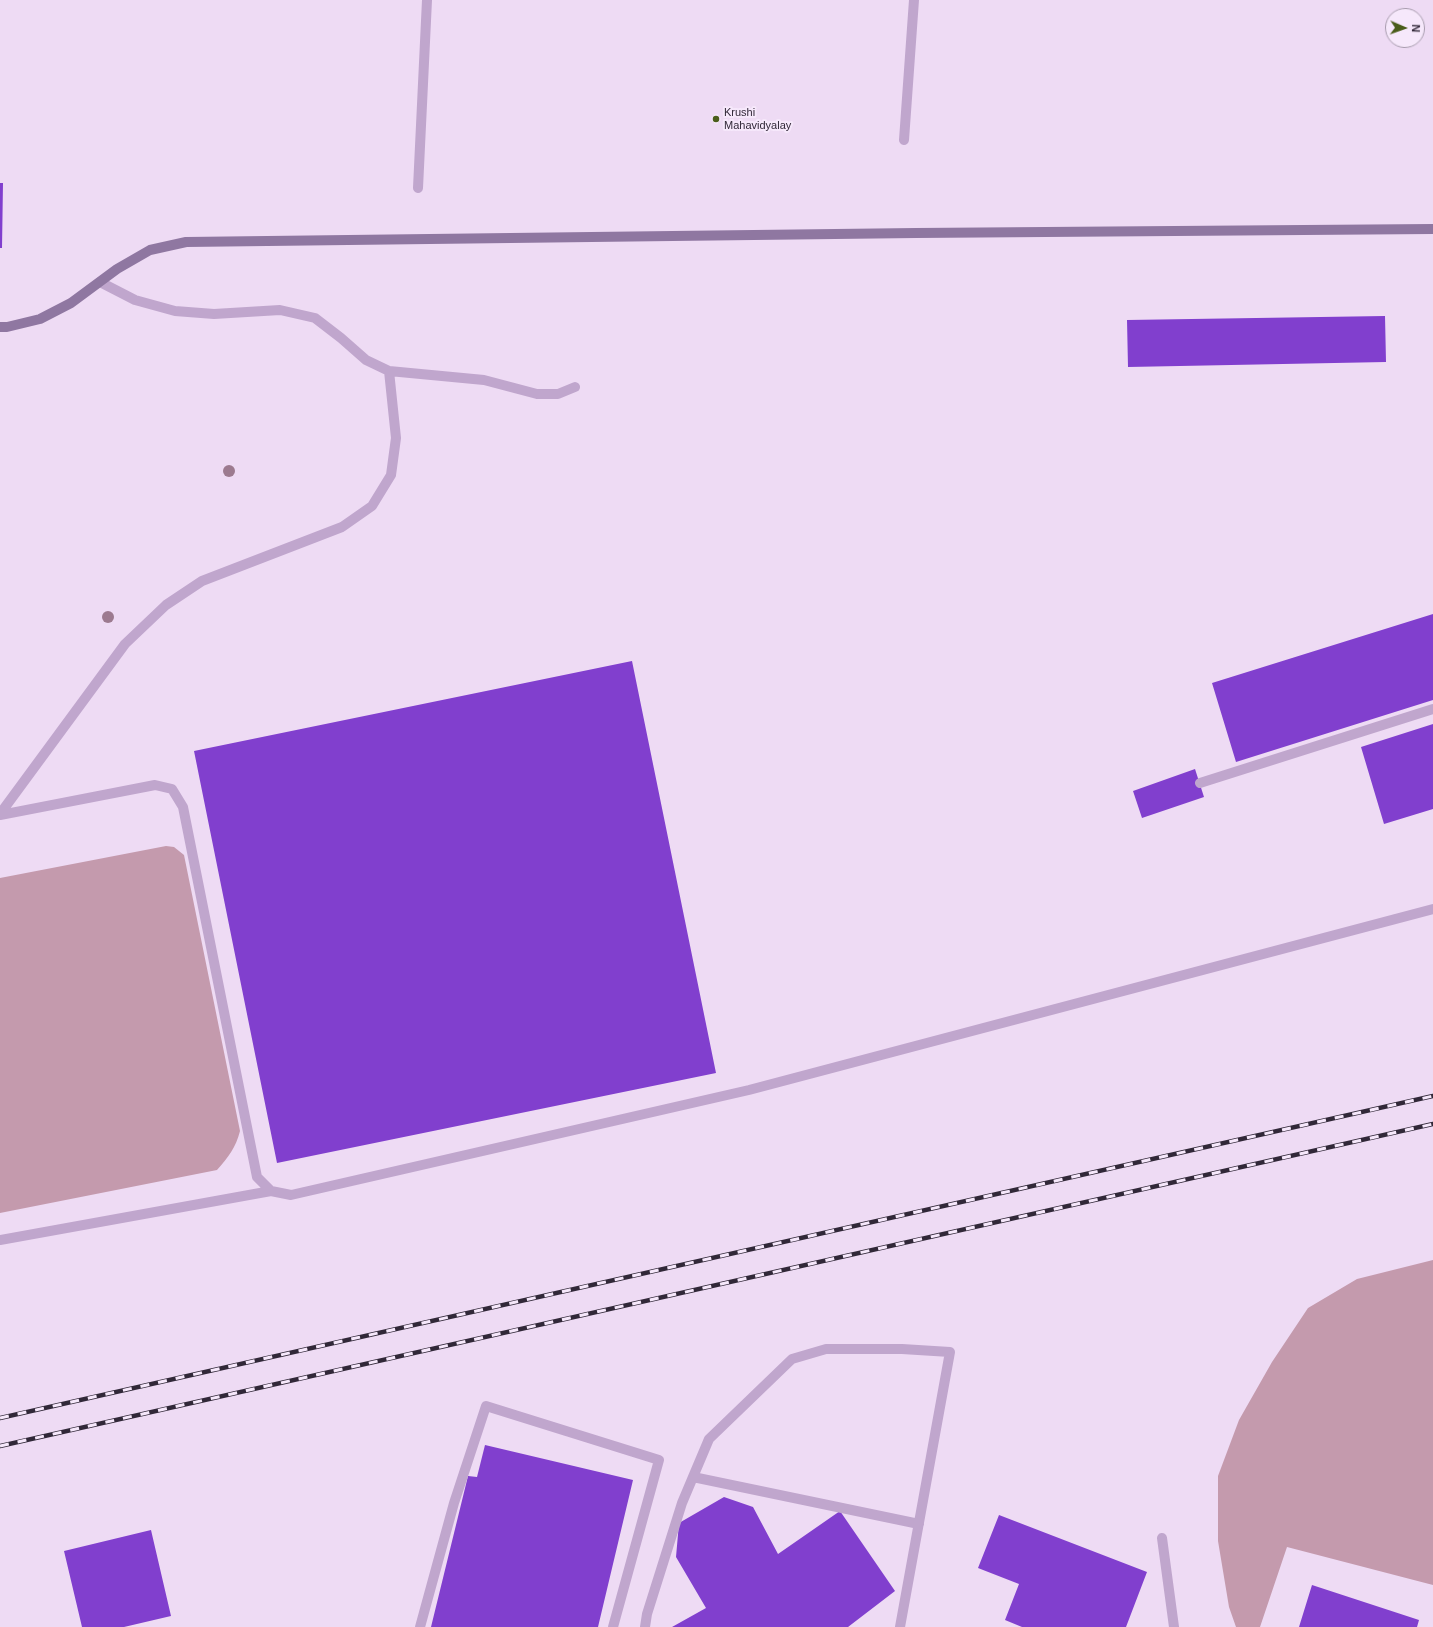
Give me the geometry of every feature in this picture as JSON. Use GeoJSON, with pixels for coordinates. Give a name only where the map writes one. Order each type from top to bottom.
{"type":"FeatureCollection","features":[{"type":"Feature","properties":{"kind":"main road"},"geometry":{"type":"LineString","coordinates":[[0,327],[40,319],[72,303],[117,269],[150,250],[186,242],[916,233],[1433,229]]}},
{"type":"Feature","properties":{"kind":"street"},"geometry":{"type":"LineString","coordinates":[[418,188],[427,0]]}},
{"type":"Feature","properties":{"kind":"street"},"geometry":{"type":"LineString","coordinates":[[904,140],[914,0]]}},
{"type":"Feature","properties":{"kind":"street"},"geometry":{"type":"LineString","coordinates":[[100,282],[135,300],[175,311],[214,314],[280,310],[315,318],[366,360],[389,371],[484,380],[537,394],[558,394],[575,387]]}},
{"type":"Feature","properties":{"kind":"street"},"geometry":{"type":"LineString","coordinates":[[0,814],[125,644],[166,605],[202,581],[342,527],[372,506],[391,475],[396,438],[389,371]]}},
{"type":"Feature","properties":{"kind":"street"},"geometry":{"type":"LineString","coordinates":[[1200,783],[1433,709]]}},
{"type":"Feature","properties":{"kind":"street"},"geometry":{"type":"LineString","coordinates":[[0,814],[154,785],[172,789],[183,807],[257,1176],[271,1191]]}},
{"type":"Feature","properties":{"kind":"street"},"geometry":{"type":"LineString","coordinates":[[0,1240],[271,1191],[291,1195],[749,1090],[1433,909]]}},
{"type":"Feature","properties":{"kind":"street"},"geometry":{"type":"LineString","coordinates":[[645,1627],[647,1614],[679,1510],[709,1439],[792,1359],[826,1349],[902,1349],[950,1352],[900,1627]]}},
{"type":"Feature","properties":{"kind":"street"},"geometry":{"type":"LineString","coordinates":[[420,1627],[454,1503],[486,1406],[659,1460],[613,1627]]}},
{"type":"Feature","properties":{"kind":"street"},"geometry":{"type":"LineString","coordinates":[[693,1477],[919,1524]]}},
{"type":"Feature","properties":{"kind":"street"},"geometry":{"type":"LineString","coordinates":[[1162,1538],[1174,1627]]}},
{"type":"Feature","properties":{"kind":"shaded area"},"geometry":{"type":"Polygon","coordinates":[[[166,846],[174,847],[184,855],[240,1131],[234,1147],[217,1170],[0,1213],[0,878],[166,846]]]}},
{"type":"Feature","properties":{"kind":"shaded area"},"geometry":{"type":"Polygon","coordinates":[[[1433,1260],[1433,1585],[1287,1547],[1260,1627],[1236,1627],[1229,1607],[1218,1541],[1218,1476],[1239,1420],[1272,1362],[1308,1308],[1357,1279],[1433,1260]]]}},
{"type":"Feature","properties":{"kind":"building"},"geometry":{"type":"Polygon","coordinates":[[[0,183],[3,183],[2,248],[0,248],[0,183]]]}},
{"type":"Feature","properties":{"kind":"building"},"geometry":{"type":"Polygon","coordinates":[[[1385,316],[1386,362],[1128,367],[1127,320],[1385,316]]]}},
{"type":"Feature","properties":{"kind":"building"},"geometry":{"type":"Polygon","coordinates":[[[1433,614],[1433,700],[1236,762],[1212,683],[1433,614]]]}},
{"type":"Feature","properties":{"kind":"building"},"geometry":{"type":"Polygon","coordinates":[[[632,661],[716,1073],[277,1163],[194,751],[632,661]]]}},
{"type":"Feature","properties":{"kind":"building"},"geometry":{"type":"Polygon","coordinates":[[[1433,724],[1433,809],[1384,824],[1361,747],[1433,724]]]}},
{"type":"Feature","properties":{"kind":"building"},"geometry":{"type":"Polygon","coordinates":[[[1195,769],[1204,797],[1142,818],[1133,791],[1195,769]]]}},
{"type":"Feature","properties":{"kind":"building"},"geometry":{"type":"Polygon","coordinates":[[[485,1445],[633,1480],[598,1627],[431,1627],[468,1476],[477,1477],[485,1445]]]}},
{"type":"Feature","properties":{"kind":"building"},"geometry":{"type":"Polygon","coordinates":[[[724,1497],[753,1507],[778,1554],[840,1511],[895,1591],[848,1627],[672,1627],[706,1608],[676,1557],[679,1523],[724,1497]]]}},
{"type":"Feature","properties":{"kind":"building"},"geometry":{"type":"Polygon","coordinates":[[[999,1515],[1147,1572],[1126,1627],[1022,1627],[1005,1620],[1019,1584],[978,1568],[999,1515]]]}},
{"type":"Feature","properties":{"kind":"building"},"geometry":{"type":"Polygon","coordinates":[[[151,1530],[171,1616],[124,1627],[82,1627],[64,1551],[151,1530]]]}},
{"type":"Feature","properties":{"kind":"building"},"geometry":{"type":"Polygon","coordinates":[[[1312,1585],[1419,1620],[1417,1627],[1299,1627],[1312,1585]]]}},
{"type":"Feature","properties":{"kind":"railway"},"geometry":{"type":"LineString","coordinates":[[0,1418],[1433,1096]]}},
{"type":"Feature","properties":{"kind":"railway"},"geometry":{"type":"LineString","coordinates":[[0,1446],[1433,1124]]}},
{"type":"Feature","properties":{"kind":"place","name":"Krushi Mahavidyalay"},"geometry":{"type":"Point","coordinates":[716,119]}}]}
